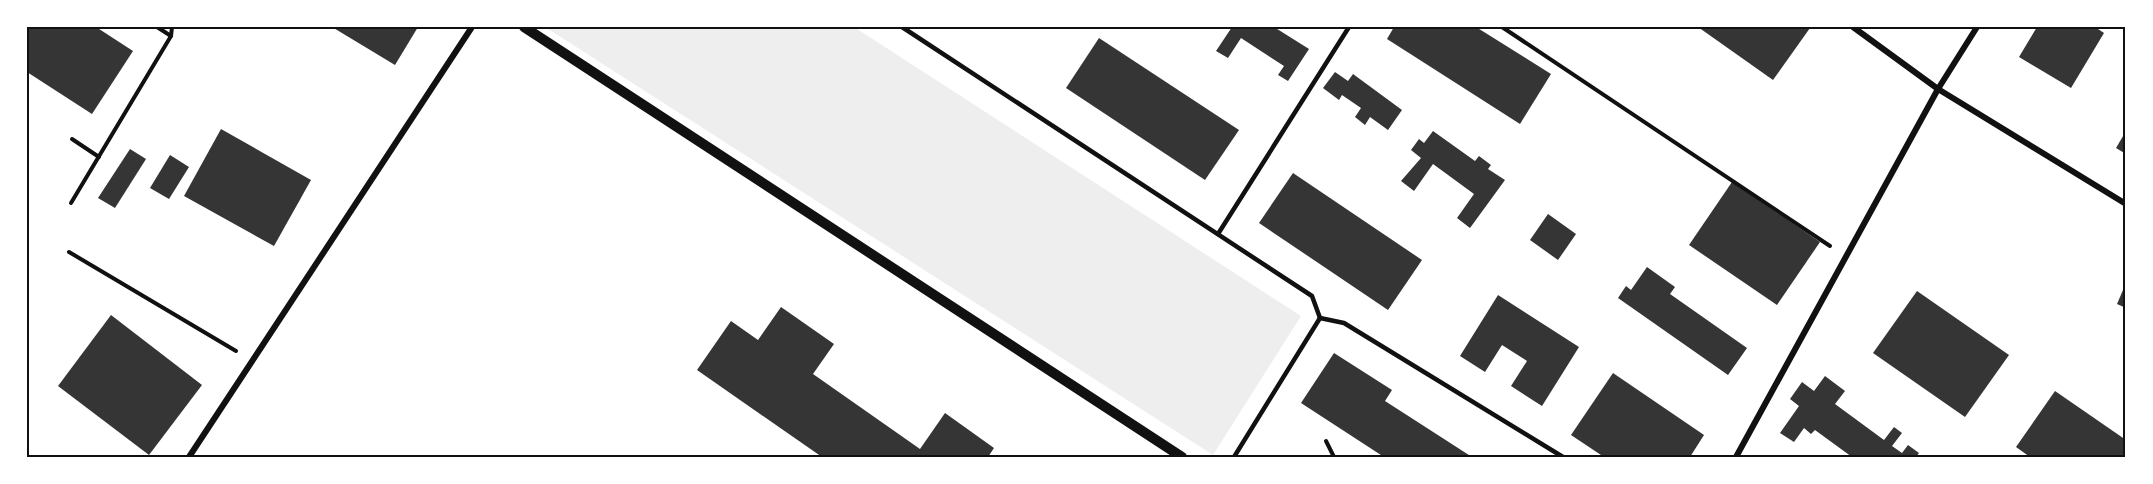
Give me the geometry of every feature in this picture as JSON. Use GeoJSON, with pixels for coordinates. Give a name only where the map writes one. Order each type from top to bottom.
{"type":"FeatureCollection","features":[{"type":"Feature","properties":{"kind":"street"},"geometry":{"type":"LineString","coordinates":[[189,457],[472,27]]}},
{"type":"Feature","properties":{"kind":"street"},"geometry":{"type":"LineString","coordinates":[[524,27],[1182,457]]}},
{"type":"Feature","properties":{"kind":"street"},"geometry":{"type":"LineString","coordinates":[[1853,27],[1938,89],[2126,204]]}},
{"type":"Feature","properties":{"kind":"street"},"geometry":{"type":"LineString","coordinates":[[1736,457],[1938,89],[1977,27]]}},
{"type":"Feature","properties":{"kind":"lane"},"geometry":{"type":"LineString","coordinates":[[902,27],[1312,296],[1320,318]]}},
{"type":"Feature","properties":{"kind":"lane"},"geometry":{"type":"LineString","coordinates":[[1218,234],[1349,27]]}},
{"type":"Feature","properties":{"kind":"lane"},"geometry":{"type":"LineString","coordinates":[[1233,457],[1320,318]]}},
{"type":"Feature","properties":{"kind":"lane"},"geometry":{"type":"LineString","coordinates":[[1320,318],[1344,323],[1563,457]]}},
{"type":"Feature","properties":{"kind":"path"},"geometry":{"type":"LineString","coordinates":[[157,27],[171,36]]}},
{"type":"Feature","properties":{"kind":"path"},"geometry":{"type":"LineString","coordinates":[[70,203],[171,36],[172,27]]}},
{"type":"Feature","properties":{"kind":"path"},"geometry":{"type":"LineString","coordinates":[[1502,27],[1846,257]]}},
{"type":"Feature","properties":{"kind":"path"},"geometry":{"type":"LineString","coordinates":[[72,139],[99,157]]}},
{"type":"Feature","properties":{"kind":"path"},"geometry":{"type":"LineString","coordinates":[[69,252],[252,360]]}},
{"type":"Feature","properties":{"kind":"path"},"geometry":{"type":"LineString","coordinates":[[1326,441],[1334,457]]}},
{"type":"Feature","properties":{"kind":"shaded area"},"geometry":{"type":"Polygon","coordinates":[[[545,27],[854,27],[1301,316],[1213,455],[545,27]]]}},
{"type":"Feature","properties":{"kind":"building"},"geometry":{"type":"Polygon","coordinates":[[[27,27],[96,27],[133,51],[92,114],[27,72],[27,27]]]}},
{"type":"Feature","properties":{"kind":"building"},"geometry":{"type":"Polygon","coordinates":[[[332,27],[418,27],[395,65],[332,27]]]}},
{"type":"Feature","properties":{"kind":"building"},"geometry":{"type":"Polygon","coordinates":[[[1232,27],[1274,27],[1309,49],[1288,81],[1278,75],[1284,66],[1241,38],[1228,58],[1216,51],[1232,27]]]}},
{"type":"Feature","properties":{"kind":"building"},"geometry":{"type":"Polygon","coordinates":[[[1394,27],[1476,27],[1551,74],[1520,124],[1387,39],[1394,27]]]}},
{"type":"Feature","properties":{"kind":"building"},"geometry":{"type":"Polygon","coordinates":[[[1698,27],[1809,27],[1810,28],[1773,80],[1698,27]]]}},
{"type":"Feature","properties":{"kind":"building"},"geometry":{"type":"Polygon","coordinates":[[[2037,27],[2095,27],[2104,33],[2071,88],[2019,57],[2037,27]]]}},
{"type":"Feature","properties":{"kind":"building"},"geometry":{"type":"Polygon","coordinates":[[[1099,38],[1239,130],[1205,180],[1066,88],[1099,38]]]}},
{"type":"Feature","properties":{"kind":"building"},"geometry":{"type":"Polygon","coordinates":[[[1335,72],[1348,81],[1353,74],[1402,110],[1388,130],[1370,117],[1365,125],[1355,117],[1361,108],[1342,95],[1339,100],[1323,88],[1335,72]]]}},
{"type":"Feature","properties":{"kind":"building"},"geometry":{"type":"Polygon","coordinates":[[[221,129],[311,180],[274,246],[184,196],[221,129]]]}},
{"type":"Feature","properties":{"kind":"building"},"geometry":{"type":"Polygon","coordinates":[[[1433,131],[1475,161],[1479,156],[1491,165],[1488,169],[1505,180],[1470,228],[1457,218],[1474,194],[1433,164],[1414,191],[1401,181],[1421,158],[1411,150],[1419,139],[1424,143],[1433,131]]]}},
{"type":"Feature","properties":{"kind":"building"},"geometry":{"type":"Polygon","coordinates":[[[2126,131],[2126,154],[2116,148],[2126,131]]]}},
{"type":"Feature","properties":{"kind":"building"},"geometry":{"type":"Polygon","coordinates":[[[130,149],[146,159],[115,208],[98,198],[130,149]]]}},
{"type":"Feature","properties":{"kind":"building"},"geometry":{"type":"Polygon","coordinates":[[[170,155],[189,167],[169,199],[150,188],[170,155]]]}},
{"type":"Feature","properties":{"kind":"building"},"geometry":{"type":"Polygon","coordinates":[[[1293,173],[1422,260],[1388,310],[1259,223],[1293,173]]]}},
{"type":"Feature","properties":{"kind":"building"},"geometry":{"type":"Polygon","coordinates":[[[1732,182],[1820,242],[1777,305],[1689,245],[1732,182]]]}},
{"type":"Feature","properties":{"kind":"building"},"geometry":{"type":"Polygon","coordinates":[[[1548,214],[1576,234],[1558,260],[1530,240],[1548,214]]]}},
{"type":"Feature","properties":{"kind":"building"},"geometry":{"type":"Polygon","coordinates":[[[1647,267],[1675,287],[1670,294],[1747,348],[1728,375],[1618,298],[1626,286],[1631,290],[1647,267]]]}},
{"type":"Feature","properties":{"kind":"building"},"geometry":{"type":"Polygon","coordinates":[[[2126,283],[2126,308],[2117,304],[2126,283]]]}},
{"type":"Feature","properties":{"kind":"building"},"geometry":{"type":"Polygon","coordinates":[[[1917,291],[2009,355],[1965,417],[1873,353],[1917,291]]]}},
{"type":"Feature","properties":{"kind":"building"},"geometry":{"type":"Polygon","coordinates":[[[1498,295],[1579,347],[1542,406],[1511,386],[1527,361],[1502,345],[1485,372],[1460,356],[1498,295]]]}},
{"type":"Feature","properties":{"kind":"building"},"geometry":{"type":"Polygon","coordinates":[[[781,307],[834,344],[813,374],[920,449],[945,413],[994,448],[988,457],[822,457],[697,370],[731,321],[758,340],[781,307]]]}},
{"type":"Feature","properties":{"kind":"building"},"geometry":{"type":"Polygon","coordinates":[[[111,315],[202,385],[149,455],[58,386],[111,315]]]}},
{"type":"Feature","properties":{"kind":"building"},"geometry":{"type":"Polygon","coordinates":[[[1334,353],[1392,390],[1385,401],[1472,457],[1384,457],[1301,403],[1334,353]]]}},
{"type":"Feature","properties":{"kind":"building"},"geometry":{"type":"Polygon","coordinates":[[[1613,373],[1704,435],[1690,457],[1604,457],[1571,435],[1613,373]]]}},
{"type":"Feature","properties":{"kind":"building"},"geometry":{"type":"Polygon","coordinates":[[[1825,376],[1845,391],[1835,404],[1884,440],[1894,427],[1902,433],[1892,446],[1902,453],[1908,445],[1919,453],[1916,457],[1852,457],[1815,430],[1811,434],[1804,428],[1794,442],[1780,433],[1799,406],[1790,399],[1802,382],[1814,391],[1825,376]]]}},
{"type":"Feature","properties":{"kind":"building"},"geometry":{"type":"Polygon","coordinates":[[[2055,391],[2126,440],[2126,457],[2030,457],[2016,447],[2055,391]]]}}]}
